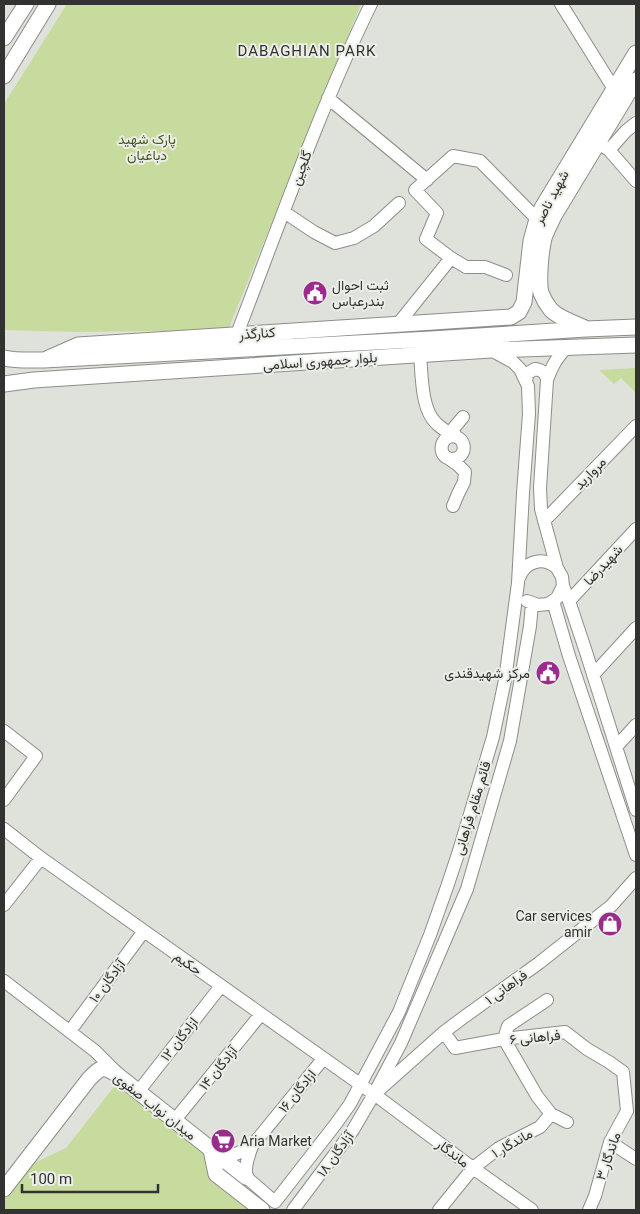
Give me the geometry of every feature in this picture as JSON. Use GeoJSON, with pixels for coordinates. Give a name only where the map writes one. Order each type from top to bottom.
{"type":"FeatureCollection","features":[{"type":"Feature","properties":{"kind":"main road"},"geometry":{"type":"LineString","coordinates":[[4,38],[26,4]]}},
{"type":"Feature","properties":{"kind":"main road"},"geometry":{"type":"LineString","coordinates":[[4,76],[48,4]]}},
{"type":"Feature","properties":{"kind":"main road","name":"شهید ناصر"},"geometry":{"type":"LineString","coordinates":[[586,329],[552,312],[546,304],[541,293],[541,264],[544,240],[555,214],[603,147],[620,93],[636,53]]}},
{"type":"Feature","properties":{"kind":"main road","name":"شهید ناصر"},"geometry":{"type":"LineString","coordinates":[[474,320],[511,317],[522,307],[525,298],[531,241],[542,208],[620,93],[636,80]]}},
{"type":"Feature","properties":{"kind":"main road"},"geometry":{"type":"LineString","coordinates":[[431,339],[474,320]]}},
{"type":"Feature","properties":{"kind":"main road","name":"کنارگذر"},"geometry":{"type":"LineString","coordinates":[[44,360],[78,345],[474,320]]}},
{"type":"Feature","properties":{"kind":"main road","name":"بلوار جمهوری اسلامی"},"geometry":{"type":"LineString","coordinates":[[6,359],[44,360],[636,327]]}},
{"type":"Feature","properties":{"kind":"main road","name":"بلوار جمهوری اسلامی"},"geometry":{"type":"LineString","coordinates":[[4,384],[34,380],[490,350],[636,345]]}},
{"type":"Feature","properties":{"kind":"main road","name":"میدان نواب صفوی"},"geometry":{"type":"LineString","coordinates":[[4,1189],[89,1079],[102,1068],[108,1069],[123,1080],[246,1178]]}},
{"type":"Feature","properties":{"kind":"main road"},"geometry":{"type":"LineString","coordinates":[[216,1154],[216,1174],[262,1210]]}},
{"type":"Feature","properties":{"kind":"main road"},"geometry":{"type":"LineString","coordinates":[[4,1169],[20,1167]]}},
{"type":"Feature","properties":{"kind":"street","name":"گلچین"},"geometry":{"type":"LineString","coordinates":[[237,334],[328,98],[371,4]]}},
{"type":"Feature","properties":{"kind":"street"},"geometry":{"type":"LineString","coordinates":[[561,4],[620,93]]}},
{"type":"Feature","properties":{"kind":"street"},"geometry":{"type":"LineString","coordinates":[[328,98],[427,180]]}},
{"type":"Feature","properties":{"kind":"street"},"geometry":{"type":"LineString","coordinates":[[635,178],[603,147],[636,123]]}},
{"type":"Feature","properties":{"kind":"street"},"geometry":{"type":"LineString","coordinates":[[506,276],[486,267],[466,268],[426,239],[437,213],[415,190],[453,156],[480,160],[537,219]]}},
{"type":"Feature","properties":{"kind":"street"},"geometry":{"type":"LineString","coordinates":[[284,212],[335,244],[354,238],[374,226],[399,203]]}},
{"type":"Feature","properties":{"kind":"street"},"geometry":{"type":"LineString","coordinates":[[398,324],[451,258]]}},
{"type":"Feature","properties":{"kind":"street"},"geometry":{"type":"LineString","coordinates":[[566,348],[551,367],[547,380],[540,498],[541,509],[557,568],[562,577],[563,586],[636,810]]}},
{"type":"Feature","properties":{"kind":"street"},"geometry":{"type":"LineString","coordinates":[[490,350],[513,362],[520,368],[526,380]]}},
{"type":"Feature","properties":{"kind":"street"},"geometry":{"type":"LineString","coordinates":[[420,355],[426,406],[435,423],[436,433],[444,453],[465,472],[464,482],[453,506]]}},
{"type":"Feature","properties":{"kind":"street"},"geometry":{"type":"LineString","coordinates":[[526,380],[528,373],[538,370],[545,374],[547,380]]}},
{"type":"Feature","properties":{"kind":"street","name":"قائم مقام فراهانی"},"geometry":{"type":"LineString","coordinates":[[246,1178],[275,1202],[350,1104],[399,1012],[430,935],[460,851],[493,737],[505,680],[518,583],[529,414],[526,380]]}},
{"type":"Feature","properties":{"kind":"street"},"geometry":{"type":"LineString","coordinates":[[453,436],[453,430],[463,417]]}},
{"type":"Feature","properties":{"kind":"street"},"geometry":{"type":"LineString","coordinates":[[435,423],[453,436],[460,438],[464,444],[464,450],[460,456],[454,459],[444,453]]}},
{"type":"Feature","properties":{"kind":"street","name":"مروارید"},"geometry":{"type":"LineString","coordinates":[[544,521],[636,426]]}},
{"type":"Feature","properties":{"kind":"street"},"geometry":{"type":"LineString","coordinates":[[444,453],[443,441],[453,436]]}},
{"type":"Feature","properties":{"kind":"street","name":"شهیدرضا"},"geometry":{"type":"LineString","coordinates":[[569,602],[636,529]]}},
{"type":"Feature","properties":{"kind":"street"},"geometry":{"type":"LineString","coordinates":[[557,568],[548,562],[532,562],[520,573],[518,583],[521,594],[528,602],[543,605],[553,601],[563,586]]}},
{"type":"Feature","properties":{"kind":"street"},"geometry":{"type":"LineString","coordinates":[[553,601],[636,855]]}},
{"type":"Feature","properties":{"kind":"street","name":"قائم مقام فراهانی"},"geometry":{"type":"LineString","coordinates":[[374,1094],[402,1043],[467,889],[510,741],[532,618],[532,604]]}},
{"type":"Feature","properties":{"kind":"street"},"geometry":{"type":"LineString","coordinates":[[593,675],[636,628]]}},
{"type":"Feature","properties":{"kind":"street"},"geometry":{"type":"LineString","coordinates":[[570,656],[586,652]]}},
{"type":"Feature","properties":{"kind":"street"},"geometry":{"type":"LineString","coordinates":[[616,747],[636,725]]}},
{"type":"Feature","properties":{"kind":"street"},"geometry":{"type":"LineString","coordinates":[[4,731],[36,756],[4,800]]}},
{"type":"Feature","properties":{"kind":"street","name":"حکیم"},"geometry":{"type":"LineString","coordinates":[[4,829],[41,858],[374,1094]]}},
{"type":"Feature","properties":{"kind":"street"},"geometry":{"type":"LineString","coordinates":[[4,905],[41,858]]}},
{"type":"Feature","properties":{"kind":"street","name":"فراهانی ۱"},"geometry":{"type":"LineString","coordinates":[[374,1094],[444,1032],[539,963],[605,911],[636,878]]}},
{"type":"Feature","properties":{"kind":"street","name":"آزادگان ۱۰"},"geometry":{"type":"LineString","coordinates":[[70,1032],[144,931]]}},
{"type":"Feature","properties":{"kind":"street"},"geometry":{"type":"LineString","coordinates":[[5,984],[95,1051],[123,1080]]}},
{"type":"Feature","properties":{"kind":"street","name":"ازادگان ۱۲"},"geometry":{"type":"LineString","coordinates":[[138,1092],[221,986]]}},
{"type":"Feature","properties":{"kind":"street"},"geometry":{"type":"LineString","coordinates":[[547,1000],[508,1026],[504,1040],[537,1096],[551,1114],[567,1122]]}},
{"type":"Feature","properties":{"kind":"street","name":"آزادگان ۱۴"},"geometry":{"type":"LineString","coordinates":[[174,1121],[261,1014]]}},
{"type":"Feature","properties":{"kind":"street","name":"فراهانی ۶"},"geometry":{"type":"LineString","coordinates":[[444,1032],[455,1048],[565,1032],[587,1049],[623,1072]]}},
{"type":"Feature","properties":{"kind":"street"},"geometry":{"type":"LineString","coordinates":[[89,1079],[97,1058],[95,1051]]}},
{"type":"Feature","properties":{"kind":"street","name":"ازادگان ۱۶"},"geometry":{"type":"LineString","coordinates":[[216,1154],[231,1156],[243,1152],[252,1146],[323,1059]]}},
{"type":"Feature","properties":{"kind":"street","name":"ماندگار ۳"},"geometry":{"type":"LineString","coordinates":[[589,1210],[595,1196],[610,1142],[627,1111],[623,1072]]}},
{"type":"Feature","properties":{"kind":"street","name":"ماندگار"},"geometry":{"type":"LineString","coordinates":[[374,1094],[532,1210]]}},
{"type":"Feature","properties":{"kind":"street","name":"آزادگان ۱۸"},"geometry":{"type":"LineString","coordinates":[[292,1210],[353,1130],[374,1094]]}},
{"type":"Feature","properties":{"kind":"street","name":"ماندگار ۱"},"geometry":{"type":"LineString","coordinates":[[439,1210],[473,1168],[499,1148],[540,1127],[551,1114]]}},
{"type":"Feature","properties":{"kind":"street"},"geometry":{"type":"LineString","coordinates":[[610,1142],[636,1159]]}},
{"type":"Feature","properties":{"kind":"street","name":"ازادگان ۱۶"},"geometry":{"type":"LineString","coordinates":[[246,1178],[246,1161],[252,1146]]}},
{"type":"Feature","properties":{"kind":"green space","name":"پارک شهید دباغیان"},"geometry":{"type":"Polygon","coordinates":[[[67,4],[361,4],[228,330],[76,332],[4,330],[4,104],[67,4]]]}},
{"type":"Feature","properties":{"kind":"green space"},"geometry":{"type":"Polygon","coordinates":[[[636,368],[636,393],[621,378],[614,384],[599,370],[636,368]]]}},
{"type":"Feature","properties":{"kind":"green space"},"geometry":{"type":"Polygon","coordinates":[[[117,1083],[206,1152],[251,1210],[4,1210],[4,1200],[32,1164],[66,1148],[117,1083]]]}},
{"type":"Feature","properties":{"kind":"place","name":"ثبت احوال بندرعباس"},"geometry":{"type":"Point","coordinates":[315,293]}},
{"type":"Feature","properties":{"kind":"place","name":"مرکز شهیدقندی"},"geometry":{"type":"Point","coordinates":[548,673]}},
{"type":"Feature","properties":{"kind":"place","name":"Car services amir"},"geometry":{"type":"Point","coordinates":[610,924]}},
{"type":"Feature","properties":{"kind":"place","name":"Aria Market"},"geometry":{"type":"Point","coordinates":[223,1141]}},
{"type":"Feature","properties":{"kind":"district","name":"DABAGHIAN PARK"},"geometry":{"type":"Point","coordinates":[307,51]}}]}
